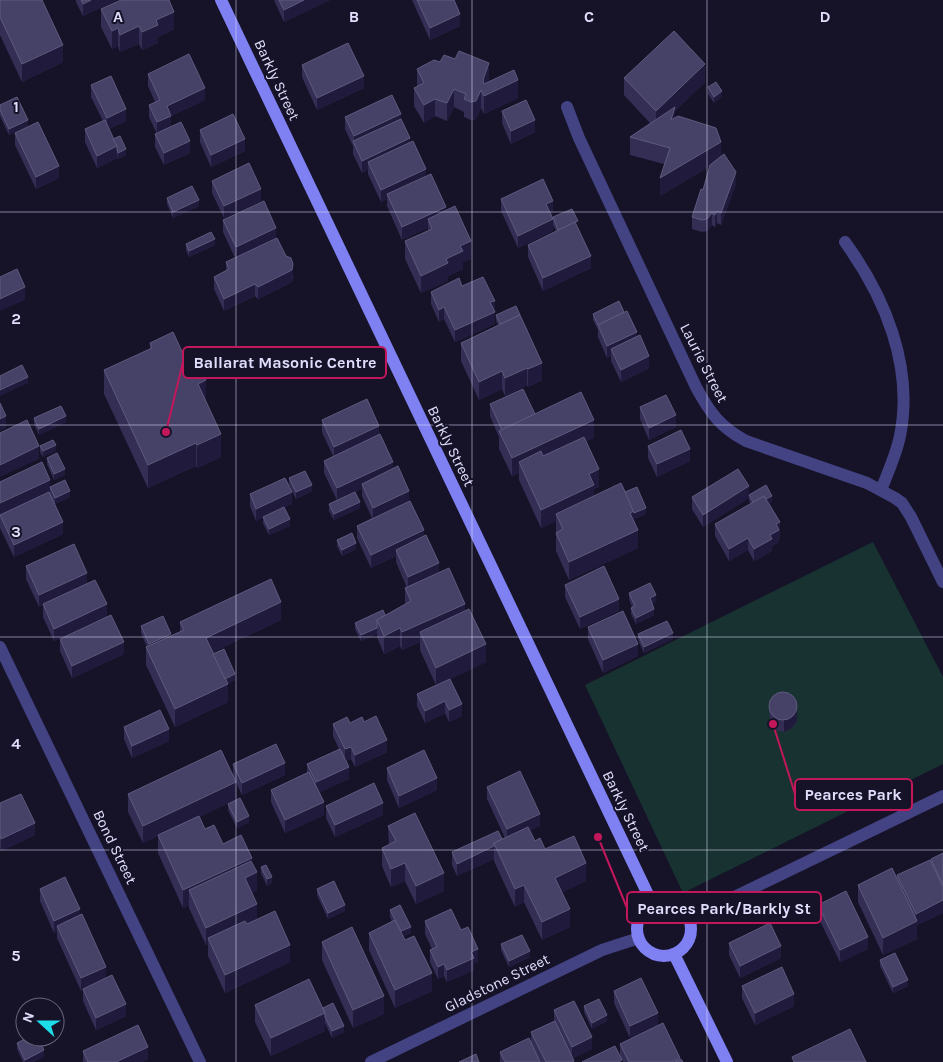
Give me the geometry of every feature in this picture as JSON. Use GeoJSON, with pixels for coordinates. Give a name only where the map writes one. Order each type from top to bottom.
{"type":"FeatureCollection","features":[{"type":"Feature","properties":{"kind":"main road","name":"Barkly Street"},"geometry":{"type":"LineString","coordinates":[[221,0],[653,905]]}},
{"type":"Feature","properties":{"kind":"main road"},"geometry":{"type":"LineString","coordinates":[[667,902],[674,904],[689,919],[691,925],[690,937],[684,947],[674,954],[664,956],[653,954],[644,947],[639,938],[637,931],[639,919],[647,908],[653,905],[667,902]]}},
{"type":"Feature","properties":{"kind":"main road"},"geometry":{"type":"LineString","coordinates":[[674,954],[727,1062]]}},
{"type":"Feature","properties":{"kind":"street","name":"Laurie Street"},"geometry":{"type":"LineString","coordinates":[[567,107],[579,138],[692,378],[714,418],[728,430],[746,441],[850,478],[881,490],[895,498],[907,510],[943,582]]}},
{"type":"Feature","properties":{"kind":"street"},"geometry":{"type":"LineString","coordinates":[[845,242],[867,276],[891,328],[901,362],[904,401],[900,435],[896,453],[881,490]]}},
{"type":"Feature","properties":{"kind":"street","name":"Bond Street"},"geometry":{"type":"LineString","coordinates":[[0,647],[200,1062]]}},
{"type":"Feature","properties":{"kind":"street"},"geometry":{"type":"LineString","coordinates":[[689,919],[943,796]]}},
{"type":"Feature","properties":{"kind":"street","name":"Gladstone Street"},"geometry":{"type":"LineString","coordinates":[[371,1062],[602,950],[639,938]]}},
{"type":"Feature","properties":{"kind":"green space"},"geometry":{"type":"Polygon","coordinates":[[[873,542],[943,677],[943,764],[683,893],[585,685],[873,542]]]}},
{"type":"Feature","properties":{"kind":"building"},"geometry":{"type":"Polygon","coordinates":[[[0,0],[42,0],[63,45],[22,64],[0,17],[0,0]]]}},
{"type":"Feature","properties":{"kind":"building"},"geometry":{"type":"Polygon","coordinates":[[[81,0],[91,0],[83,4],[81,0]]]}},
{"type":"Feature","properties":{"kind":"building"},"geometry":{"type":"Polygon","coordinates":[[[121,0],[169,0],[174,12],[156,20],[158,25],[142,32],[139,26],[120,35],[118,28],[112,31],[101,9],[121,0]]]}},
{"type":"Feature","properties":{"kind":"building"},"geometry":{"type":"Polygon","coordinates":[[[279,0],[304,0],[284,10],[279,0]]]}},
{"type":"Feature","properties":{"kind":"building"},"geometry":{"type":"Polygon","coordinates":[[[417,0],[454,0],[460,14],[430,28],[417,0]]]}},
{"type":"Feature","properties":{"kind":"building"},"geometry":{"type":"Polygon","coordinates":[[[674,31],[705,64],[656,111],[624,78],[674,31]]]}},
{"type":"Feature","properties":{"kind":"building"},"geometry":{"type":"Polygon","coordinates":[[[348,43],[364,76],[317,98],[302,65],[348,43]]]}},
{"type":"Feature","properties":{"kind":"building"},"geometry":{"type":"Polygon","coordinates":[[[459,51],[489,63],[483,80],[484,84],[514,70],[518,80],[484,96],[481,90],[476,101],[471,102],[464,99],[466,94],[454,89],[447,103],[435,99],[424,105],[414,88],[424,83],[417,69],[434,60],[440,62],[444,55],[455,59],[459,51]]]}},
{"type":"Feature","properties":{"kind":"building"},"geometry":{"type":"Polygon","coordinates":[[[189,54],[205,88],[167,106],[171,116],[157,122],[149,105],[160,100],[148,74],[189,54]]]}},
{"type":"Feature","properties":{"kind":"building"},"geometry":{"type":"Polygon","coordinates":[[[111,76],[126,109],[107,118],[91,85],[111,76]]]}},
{"type":"Feature","properties":{"kind":"building"},"geometry":{"type":"Polygon","coordinates":[[[716,82],[722,91],[714,97],[708,87],[716,82]]]}},
{"type":"Feature","properties":{"kind":"building"},"geometry":{"type":"Polygon","coordinates":[[[392,95],[401,114],[354,136],[345,117],[392,95]]]}},
{"type":"Feature","properties":{"kind":"building"},"geometry":{"type":"Polygon","coordinates":[[[17,97],[28,120],[9,129],[0,110],[0,105],[17,97]]]}},
{"type":"Feature","properties":{"kind":"building"},"geometry":{"type":"Polygon","coordinates":[[[526,100],[535,120],[511,131],[502,111],[526,100]]]}},
{"type":"Feature","properties":{"kind":"building"},"geometry":{"type":"Polygon","coordinates":[[[675,107],[671,120],[678,116],[716,128],[721,142],[660,178],[670,148],[630,137],[675,107]]]}},
{"type":"Feature","properties":{"kind":"building"},"geometry":{"type":"Polygon","coordinates":[[[233,114],[245,139],[211,155],[200,130],[233,114]]]}},
{"type":"Feature","properties":{"kind":"building"},"geometry":{"type":"Polygon","coordinates":[[[401,119],[410,138],[362,161],[353,141],[401,119]]]}},
{"type":"Feature","properties":{"kind":"building"},"geometry":{"type":"Polygon","coordinates":[[[105,120],[117,146],[97,156],[85,129],[105,120]]]}},
{"type":"Feature","properties":{"kind":"building"},"geometry":{"type":"Polygon","coordinates":[[[38,122],[59,166],[36,177],[15,133],[38,122]]]}},
{"type":"Feature","properties":{"kind":"building"},"geometry":{"type":"Polygon","coordinates":[[[181,122],[190,141],[164,153],[155,134],[181,122]]]}},
{"type":"Feature","properties":{"kind":"building"},"geometry":{"type":"Polygon","coordinates":[[[120,136],[126,149],[118,153],[113,139],[120,136]]]}},
{"type":"Feature","properties":{"kind":"building"},"geometry":{"type":"Polygon","coordinates":[[[413,141],[426,169],[381,190],[368,162],[413,141]]]}},
{"type":"Feature","properties":{"kind":"building"},"geometry":{"type":"Polygon","coordinates":[[[724,154],[736,172],[721,213],[717,211],[715,215],[712,213],[707,219],[702,220],[692,217],[701,189],[703,190],[710,165],[724,154]]]}},
{"type":"Feature","properties":{"kind":"building"},"geometry":{"type":"Polygon","coordinates":[[[249,163],[261,189],[224,206],[212,181],[249,163]]]}},
{"type":"Feature","properties":{"kind":"building"},"geometry":{"type":"Polygon","coordinates":[[[431,174],[446,207],[402,227],[387,194],[431,174]]]}},
{"type":"Feature","properties":{"kind":"building"},"geometry":{"type":"Polygon","coordinates":[[[543,179],[553,201],[546,204],[553,219],[518,236],[501,199],[543,179]]]}},
{"type":"Feature","properties":{"kind":"building"},"geometry":{"type":"Polygon","coordinates":[[[192,186],[199,200],[173,212],[167,198],[192,186]]]}},
{"type":"Feature","properties":{"kind":"building"},"geometry":{"type":"Polygon","coordinates":[[[264,201],[276,228],[236,247],[223,220],[264,201]]]}},
{"type":"Feature","properties":{"kind":"building"},"geometry":{"type":"Polygon","coordinates":[[[455,206],[471,241],[460,246],[463,251],[446,259],[448,263],[421,276],[405,241],[432,229],[428,219],[455,206]]]}},
{"type":"Feature","properties":{"kind":"building"},"geometry":{"type":"Polygon","coordinates":[[[572,209],[578,221],[558,230],[553,217],[572,209]]]}},
{"type":"Feature","properties":{"kind":"building"},"geometry":{"type":"Polygon","coordinates":[[[575,222],[591,256],[543,278],[528,245],[575,222]]]}},
{"type":"Feature","properties":{"kind":"building"},"geometry":{"type":"Polygon","coordinates":[[[211,232],[215,239],[189,251],[186,244],[211,232]]]}},
{"type":"Feature","properties":{"kind":"building"},"geometry":{"type":"Polygon","coordinates":[[[277,238],[286,256],[291,258],[292,270],[258,287],[255,284],[224,299],[214,277],[229,269],[226,262],[277,238]]]}},
{"type":"Feature","properties":{"kind":"building"},"geometry":{"type":"Polygon","coordinates":[[[17,269],[25,287],[0,299],[0,277],[17,269]]]}},
{"type":"Feature","properties":{"kind":"building"},"geometry":{"type":"Polygon","coordinates":[[[483,277],[495,301],[490,302],[495,312],[455,330],[444,307],[439,310],[431,292],[459,278],[462,286],[483,277]]]}},
{"type":"Feature","properties":{"kind":"building"},"geometry":{"type":"Polygon","coordinates":[[[619,301],[624,312],[598,325],[593,314],[619,301]]]}},
{"type":"Feature","properties":{"kind":"building"},"geometry":{"type":"Polygon","coordinates":[[[516,306],[520,315],[500,324],[496,315],[516,306]]]}},
{"type":"Feature","properties":{"kind":"building"},"geometry":{"type":"Polygon","coordinates":[[[627,311],[637,332],[607,346],[598,325],[627,311]]]}},
{"type":"Feature","properties":{"kind":"building"},"geometry":{"type":"Polygon","coordinates":[[[520,315],[542,363],[505,378],[502,371],[479,382],[461,343],[520,315]]]}},
{"type":"Feature","properties":{"kind":"building"},"geometry":{"type":"Polygon","coordinates":[[[173,332],[191,371],[200,367],[206,380],[198,384],[221,434],[148,465],[104,370],[152,348],[150,343],[173,332]]]}},
{"type":"Feature","properties":{"kind":"building"},"geometry":{"type":"Polygon","coordinates":[[[640,335],[649,356],[621,370],[611,349],[640,335]]]}},
{"type":"Feature","properties":{"kind":"building"},"geometry":{"type":"Polygon","coordinates":[[[22,365],[28,377],[0,390],[0,376],[22,365]]]}},
{"type":"Feature","properties":{"kind":"building"},"geometry":{"type":"Polygon","coordinates":[[[523,389],[535,414],[502,430],[490,404],[523,389]]]}},
{"type":"Feature","properties":{"kind":"building"},"geometry":{"type":"Polygon","coordinates":[[[581,392],[594,420],[512,458],[499,431],[581,392]]]}},
{"type":"Feature","properties":{"kind":"building"},"geometry":{"type":"Polygon","coordinates":[[[666,395],[676,415],[649,428],[640,407],[666,395]]]}},
{"type":"Feature","properties":{"kind":"building"},"geometry":{"type":"Polygon","coordinates":[[[367,399],[379,426],[334,447],[322,420],[367,399]]]}},
{"type":"Feature","properties":{"kind":"building"},"geometry":{"type":"Polygon","coordinates":[[[0,403],[6,416],[0,419],[0,403]]]}},
{"type":"Feature","properties":{"kind":"building"},"geometry":{"type":"Polygon","coordinates":[[[61,406],[66,416],[39,429],[34,418],[61,406]]]}},
{"type":"Feature","properties":{"kind":"building"},"geometry":{"type":"Polygon","coordinates":[[[27,420],[39,446],[0,465],[0,433],[27,420]]]}},
{"type":"Feature","properties":{"kind":"building"},"geometry":{"type":"Polygon","coordinates":[[[681,430],[690,449],[657,464],[648,446],[681,430]]]}},
{"type":"Feature","properties":{"kind":"building"},"geometry":{"type":"Polygon","coordinates":[[[380,434],[393,462],[337,488],[324,461],[380,434]]]}},
{"type":"Feature","properties":{"kind":"building"},"geometry":{"type":"Polygon","coordinates":[[[584,437],[599,469],[589,474],[594,485],[541,510],[519,462],[541,451],[543,456],[584,437]]]}},
{"type":"Feature","properties":{"kind":"building"},"geometry":{"type":"Polygon","coordinates":[[[53,440],[56,445],[43,451],[40,446],[53,440]]]}},
{"type":"Feature","properties":{"kind":"building"},"geometry":{"type":"Polygon","coordinates":[[[57,453],[65,469],[54,474],[47,458],[57,453]]]}},
{"type":"Feature","properties":{"kind":"building"},"geometry":{"type":"Polygon","coordinates":[[[42,462],[50,480],[0,503],[0,482],[42,462]]]}},
{"type":"Feature","properties":{"kind":"building"},"geometry":{"type":"Polygon","coordinates":[[[398,466],[409,491],[373,508],[362,484],[398,466]]]}},
{"type":"Feature","properties":{"kind":"building"},"geometry":{"type":"Polygon","coordinates":[[[738,469],[749,486],[703,515],[692,497],[738,469]]]}},
{"type":"Feature","properties":{"kind":"building"},"geometry":{"type":"Polygon","coordinates":[[[305,471],[312,485],[296,492],[289,478],[305,471]]]}},
{"type":"Feature","properties":{"kind":"building"},"geometry":{"type":"Polygon","coordinates":[[[285,478],[292,492],[256,509],[250,494],[285,478]]]}},
{"type":"Feature","properties":{"kind":"building"},"geometry":{"type":"Polygon","coordinates":[[[65,480],[70,491],[55,498],[50,487],[65,480]]]}},
{"type":"Feature","properties":{"kind":"building"},"geometry":{"type":"Polygon","coordinates":[[[621,483],[634,511],[630,513],[638,530],[569,562],[556,533],[563,529],[556,514],[621,483]]]}},
{"type":"Feature","properties":{"kind":"building"},"geometry":{"type":"Polygon","coordinates":[[[766,485],[772,496],[766,499],[764,496],[753,502],[749,495],[766,485]]]}},
{"type":"Feature","properties":{"kind":"building"},"geometry":{"type":"Polygon","coordinates":[[[637,487],[646,508],[634,513],[625,492],[637,487]]]}},
{"type":"Feature","properties":{"kind":"building"},"geometry":{"type":"Polygon","coordinates":[[[49,492],[63,522],[14,545],[0,515],[49,492]]]}},
{"type":"Feature","properties":{"kind":"building"},"geometry":{"type":"Polygon","coordinates":[[[355,492],[360,502],[334,514],[329,504],[355,492]]]}},
{"type":"Feature","properties":{"kind":"building"},"geometry":{"type":"Polygon","coordinates":[[[764,496],[780,522],[776,524],[779,530],[770,535],[772,539],[754,549],[748,538],[729,549],[715,524],[764,496]]]}},
{"type":"Feature","properties":{"kind":"building"},"geometry":{"type":"Polygon","coordinates":[[[410,501],[424,530],[371,555],[357,526],[410,501]]]}},
{"type":"Feature","properties":{"kind":"building"},"geometry":{"type":"Polygon","coordinates":[[[284,507],[290,519],[269,529],[263,517],[284,507]]]}},
{"type":"Feature","properties":{"kind":"building"},"geometry":{"type":"Polygon","coordinates":[[[352,533],[356,543],[342,550],[337,540],[352,533]]]}},
{"type":"Feature","properties":{"kind":"building"},"geometry":{"type":"Polygon","coordinates":[[[426,535],[439,563],[408,577],[396,550],[426,535]]]}},
{"type":"Feature","properties":{"kind":"building"},"geometry":{"type":"Polygon","coordinates":[[[74,544],[87,573],[39,595],[26,566],[74,544]]]}},
{"type":"Feature","properties":{"kind":"building"},"geometry":{"type":"Polygon","coordinates":[[[604,566],[619,599],[580,617],[565,585],[604,566]]]}},
{"type":"Feature","properties":{"kind":"building"},"geometry":{"type":"Polygon","coordinates":[[[449,568],[465,604],[402,632],[400,628],[384,636],[377,620],[411,601],[405,588],[449,568]]]}},
{"type":"Feature","properties":{"kind":"building"},"geometry":{"type":"Polygon","coordinates":[[[271,579],[281,602],[206,638],[228,684],[175,709],[146,647],[184,630],[180,622],[271,579]]]}},
{"type":"Feature","properties":{"kind":"building"},"geometry":{"type":"Polygon","coordinates":[[[95,580],[107,604],[54,629],[43,604],[95,580]]]}},
{"type":"Feature","properties":{"kind":"building"},"geometry":{"type":"Polygon","coordinates":[[[650,583],[656,595],[650,598],[654,609],[636,618],[631,608],[635,606],[629,593],[650,583]]]}},
{"type":"Feature","properties":{"kind":"building"},"geometry":{"type":"Polygon","coordinates":[[[469,609],[486,644],[436,668],[420,632],[469,609]]]}},
{"type":"Feature","properties":{"kind":"building"},"geometry":{"type":"Polygon","coordinates":[[[383,610],[385,615],[377,620],[377,628],[361,635],[355,623],[383,610]]]}},
{"type":"Feature","properties":{"kind":"building"},"geometry":{"type":"Polygon","coordinates":[[[623,611],[638,644],[603,660],[588,627],[623,611]]]}},
{"type":"Feature","properties":{"kind":"building"},"geometry":{"type":"Polygon","coordinates":[[[111,615],[124,642],[72,666],[60,639],[111,615]]]}},
{"type":"Feature","properties":{"kind":"building"},"geometry":{"type":"Polygon","coordinates":[[[163,616],[171,634],[149,644],[141,626],[163,616]]]}},
{"type":"Feature","properties":{"kind":"building"},"geometry":{"type":"Polygon","coordinates":[[[667,621],[673,633],[644,647],[638,634],[667,621]]]}},
{"type":"Feature","properties":{"kind":"building"},"geometry":{"type":"Polygon","coordinates":[[[224,649],[235,674],[225,679],[213,654],[224,649]]]}},
{"type":"Feature","properties":{"kind":"building"},"geometry":{"type":"Polygon","coordinates":[[[450,679],[462,704],[449,710],[445,701],[425,711],[417,694],[450,679]]]}},
{"type":"Feature","properties":{"kind":"building"},"geometry":{"type":"Polygon","coordinates":[[[783,692],[793,696],[797,706],[793,716],[783,720],[773,716],[769,706],[773,696],[783,692]]]}},
{"type":"Feature","properties":{"kind":"building"},"geometry":{"type":"Polygon","coordinates":[[[160,710],[169,729],[132,746],[124,727],[160,710]]]}},
{"type":"Feature","properties":{"kind":"building"},"geometry":{"type":"Polygon","coordinates":[[[376,716],[387,740],[355,755],[351,747],[345,749],[333,724],[347,717],[350,723],[362,717],[364,722],[376,716]]]}},
{"type":"Feature","properties":{"kind":"building"},"geometry":{"type":"Polygon","coordinates":[[[276,744],[285,763],[242,783],[233,764],[276,744]]]}},
{"type":"Feature","properties":{"kind":"building"},"geometry":{"type":"Polygon","coordinates":[[[340,749],[349,767],[316,782],[307,764],[340,749]]]}},
{"type":"Feature","properties":{"kind":"building"},"geometry":{"type":"Polygon","coordinates":[[[221,750],[236,782],[143,826],[128,794],[221,750]]]}},
{"type":"Feature","properties":{"kind":"building"},"geometry":{"type":"Polygon","coordinates":[[[424,750],[437,778],[399,796],[387,768],[424,750]]]}},
{"type":"Feature","properties":{"kind":"building"},"geometry":{"type":"Polygon","coordinates":[[[520,771],[540,814],[507,829],[487,787],[520,771]]]}},
{"type":"Feature","properties":{"kind":"building"},"geometry":{"type":"Polygon","coordinates":[[[309,772],[324,802],[285,820],[271,790],[309,772]]]}},
{"type":"Feature","properties":{"kind":"building"},"geometry":{"type":"Polygon","coordinates":[[[374,783],[383,803],[335,825],[326,806],[374,783]]]}},
{"type":"Feature","properties":{"kind":"building"},"geometry":{"type":"Polygon","coordinates":[[[21,794],[35,823],[1,839],[0,803],[21,794]]]}},
{"type":"Feature","properties":{"kind":"building"},"geometry":{"type":"Polygon","coordinates":[[[240,798],[249,816],[237,822],[228,804],[240,798]]]}},
{"type":"Feature","properties":{"kind":"building"},"geometry":{"type":"Polygon","coordinates":[[[415,813],[444,873],[416,886],[405,863],[391,869],[382,848],[396,841],[388,826],[415,813]]]}},
{"type":"Feature","properties":{"kind":"building"},"geometry":{"type":"Polygon","coordinates":[[[199,816],[205,829],[214,825],[223,844],[241,835],[252,858],[183,890],[158,835],[199,816]]]}},
{"type":"Feature","properties":{"kind":"building"},"geometry":{"type":"Polygon","coordinates":[[[528,827],[535,841],[540,838],[545,849],[574,836],[586,863],[555,878],[570,909],[542,922],[524,885],[515,889],[494,843],[528,827]]]}},
{"type":"Feature","properties":{"kind":"building"},"geometry":{"type":"Polygon","coordinates":[[[498,831],[502,839],[494,843],[494,846],[457,864],[452,852],[498,831]]]}},
{"type":"Feature","properties":{"kind":"building"},"geometry":{"type":"Polygon","coordinates":[[[943,853],[943,885],[931,859],[943,853]]]}},
{"type":"Feature","properties":{"kind":"building"},"geometry":{"type":"Polygon","coordinates":[[[930,860],[943,887],[943,900],[916,914],[897,875],[930,860]]]}},
{"type":"Feature","properties":{"kind":"building"},"geometry":{"type":"Polygon","coordinates":[[[251,861],[257,872],[245,878],[257,904],[206,928],[189,890],[251,861]]]}},
{"type":"Feature","properties":{"kind":"building"},"geometry":{"type":"Polygon","coordinates":[[[266,865],[272,877],[267,879],[261,867],[266,865]]]}},
{"type":"Feature","properties":{"kind":"building"},"geometry":{"type":"Polygon","coordinates":[[[892,868],[917,921],[883,938],[858,885],[892,868]]]}},
{"type":"Feature","properties":{"kind":"building"},"geometry":{"type":"Polygon","coordinates":[[[65,877],[80,909],[54,921],[40,889],[65,877]]]}},
{"type":"Feature","properties":{"kind":"building"},"geometry":{"type":"Polygon","coordinates":[[[334,881],[345,905],[328,913],[317,889],[334,881]]]}},
{"type":"Feature","properties":{"kind":"building"},"geometry":{"type":"Polygon","coordinates":[[[846,891],[868,937],[840,950],[818,905],[846,891]]]}},
{"type":"Feature","properties":{"kind":"building"},"geometry":{"type":"Polygon","coordinates":[[[400,905],[411,927],[401,931],[390,910],[400,905]]]}},
{"type":"Feature","properties":{"kind":"building"},"geometry":{"type":"Polygon","coordinates":[[[451,909],[461,930],[468,927],[478,949],[471,952],[474,958],[447,970],[444,964],[438,967],[430,950],[437,947],[425,921],[451,909]]]}},
{"type":"Feature","properties":{"kind":"building"},"geometry":{"type":"Polygon","coordinates":[[[275,911],[290,945],[225,975],[208,938],[245,921],[247,924],[275,911]]]}},
{"type":"Feature","properties":{"kind":"building"},"geometry":{"type":"Polygon","coordinates":[[[82,914],[106,967],[81,978],[57,926],[82,914]]]}},
{"type":"Feature","properties":{"kind":"building"},"geometry":{"type":"Polygon","coordinates":[[[395,920],[405,940],[414,936],[432,973],[395,990],[369,933],[395,920]]]}},
{"type":"Feature","properties":{"kind":"building"},"geometry":{"type":"Polygon","coordinates":[[[770,923],[781,946],[740,966],[729,943],[770,923]]]}},
{"type":"Feature","properties":{"kind":"building"},"geometry":{"type":"Polygon","coordinates":[[[352,927],[384,996],[353,1010],[322,942],[352,927]]]}},
{"type":"Feature","properties":{"kind":"building"},"geometry":{"type":"Polygon","coordinates":[[[522,935],[530,951],[509,961],[501,944],[522,935]]]}},
{"type":"Feature","properties":{"kind":"building"},"geometry":{"type":"Polygon","coordinates":[[[895,953],[908,980],[893,987],[880,960],[895,953]]]}},
{"type":"Feature","properties":{"kind":"building"},"geometry":{"type":"Polygon","coordinates":[[[782,967],[794,994],[755,1013],[742,986],[782,967]]]}},
{"type":"Feature","properties":{"kind":"building"},"geometry":{"type":"Polygon","coordinates":[[[112,975],[126,1004],[96,1018],[83,989],[112,975]]]}},
{"type":"Feature","properties":{"kind":"building"},"geometry":{"type":"Polygon","coordinates":[[[641,978],[658,1013],[630,1026],[614,991],[641,978]]]}},
{"type":"Feature","properties":{"kind":"building"},"geometry":{"type":"Polygon","coordinates":[[[309,979],[325,1013],[271,1038],[255,1005],[309,979]]]}},
{"type":"Feature","properties":{"kind":"building"},"geometry":{"type":"Polygon","coordinates":[[[599,999],[607,1015],[592,1023],[584,1006],[599,999]]]}},
{"type":"Feature","properties":{"kind":"building"},"geometry":{"type":"Polygon","coordinates":[[[574,1001],[592,1037],[572,1047],[554,1010],[574,1001]]]}},
{"type":"Feature","properties":{"kind":"building"},"geometry":{"type":"Polygon","coordinates":[[[333,1003],[344,1026],[332,1031],[323,1008],[333,1003]]]}},
{"type":"Feature","properties":{"kind":"building"},"geometry":{"type":"Polygon","coordinates":[[[555,1021],[574,1061],[572,1062],[546,1062],[531,1032],[555,1021]]]}},
{"type":"Feature","properties":{"kind":"building"},"geometry":{"type":"Polygon","coordinates":[[[663,1023],[680,1058],[672,1062],[629,1062],[620,1044],[663,1023]]]}},
{"type":"Feature","properties":{"kind":"building"},"geometry":{"type":"Polygon","coordinates":[[[138,1025],[148,1047],[116,1062],[88,1062],[83,1051],[138,1025]]]}},
{"type":"Feature","properties":{"kind":"building"},"geometry":{"type":"Polygon","coordinates":[[[850,1029],[866,1062],[794,1062],[792,1057],[850,1029]]]}},
{"type":"Feature","properties":{"kind":"building"},"geometry":{"type":"Polygon","coordinates":[[[529,1038],[540,1062],[505,1062],[500,1052],[529,1038]]]}},
{"type":"Feature","properties":{"kind":"building"},"geometry":{"type":"Polygon","coordinates":[[[615,1046],[622,1060],[619,1062],[582,1062],[615,1046]]]}},
{"type":"Feature","properties":{"kind":"building"},"geometry":{"type":"Polygon","coordinates":[[[19,1047],[43,1047],[44,1050],[25,1060],[19,1047]]]}},
{"type":"Feature","properties":{"kind":"building"},"geometry":{"type":"Polygon","coordinates":[[[476,1054],[479,1062],[459,1062],[476,1054]]]}},
{"type":"Feature","properties":{"kind":"place","name":"Ballarat Masonic Centre"},"geometry":{"type":"Point","coordinates":[166,432]}},
{"type":"Feature","properties":{"kind":"place","name":"Pearces Park"},"geometry":{"type":"Point","coordinates":[773,724]}},
{"type":"Feature","properties":{"kind":"place","name":"Pearces Park/Barkly St"},"geometry":{"type":"Point","coordinates":[598,837]}}]}
